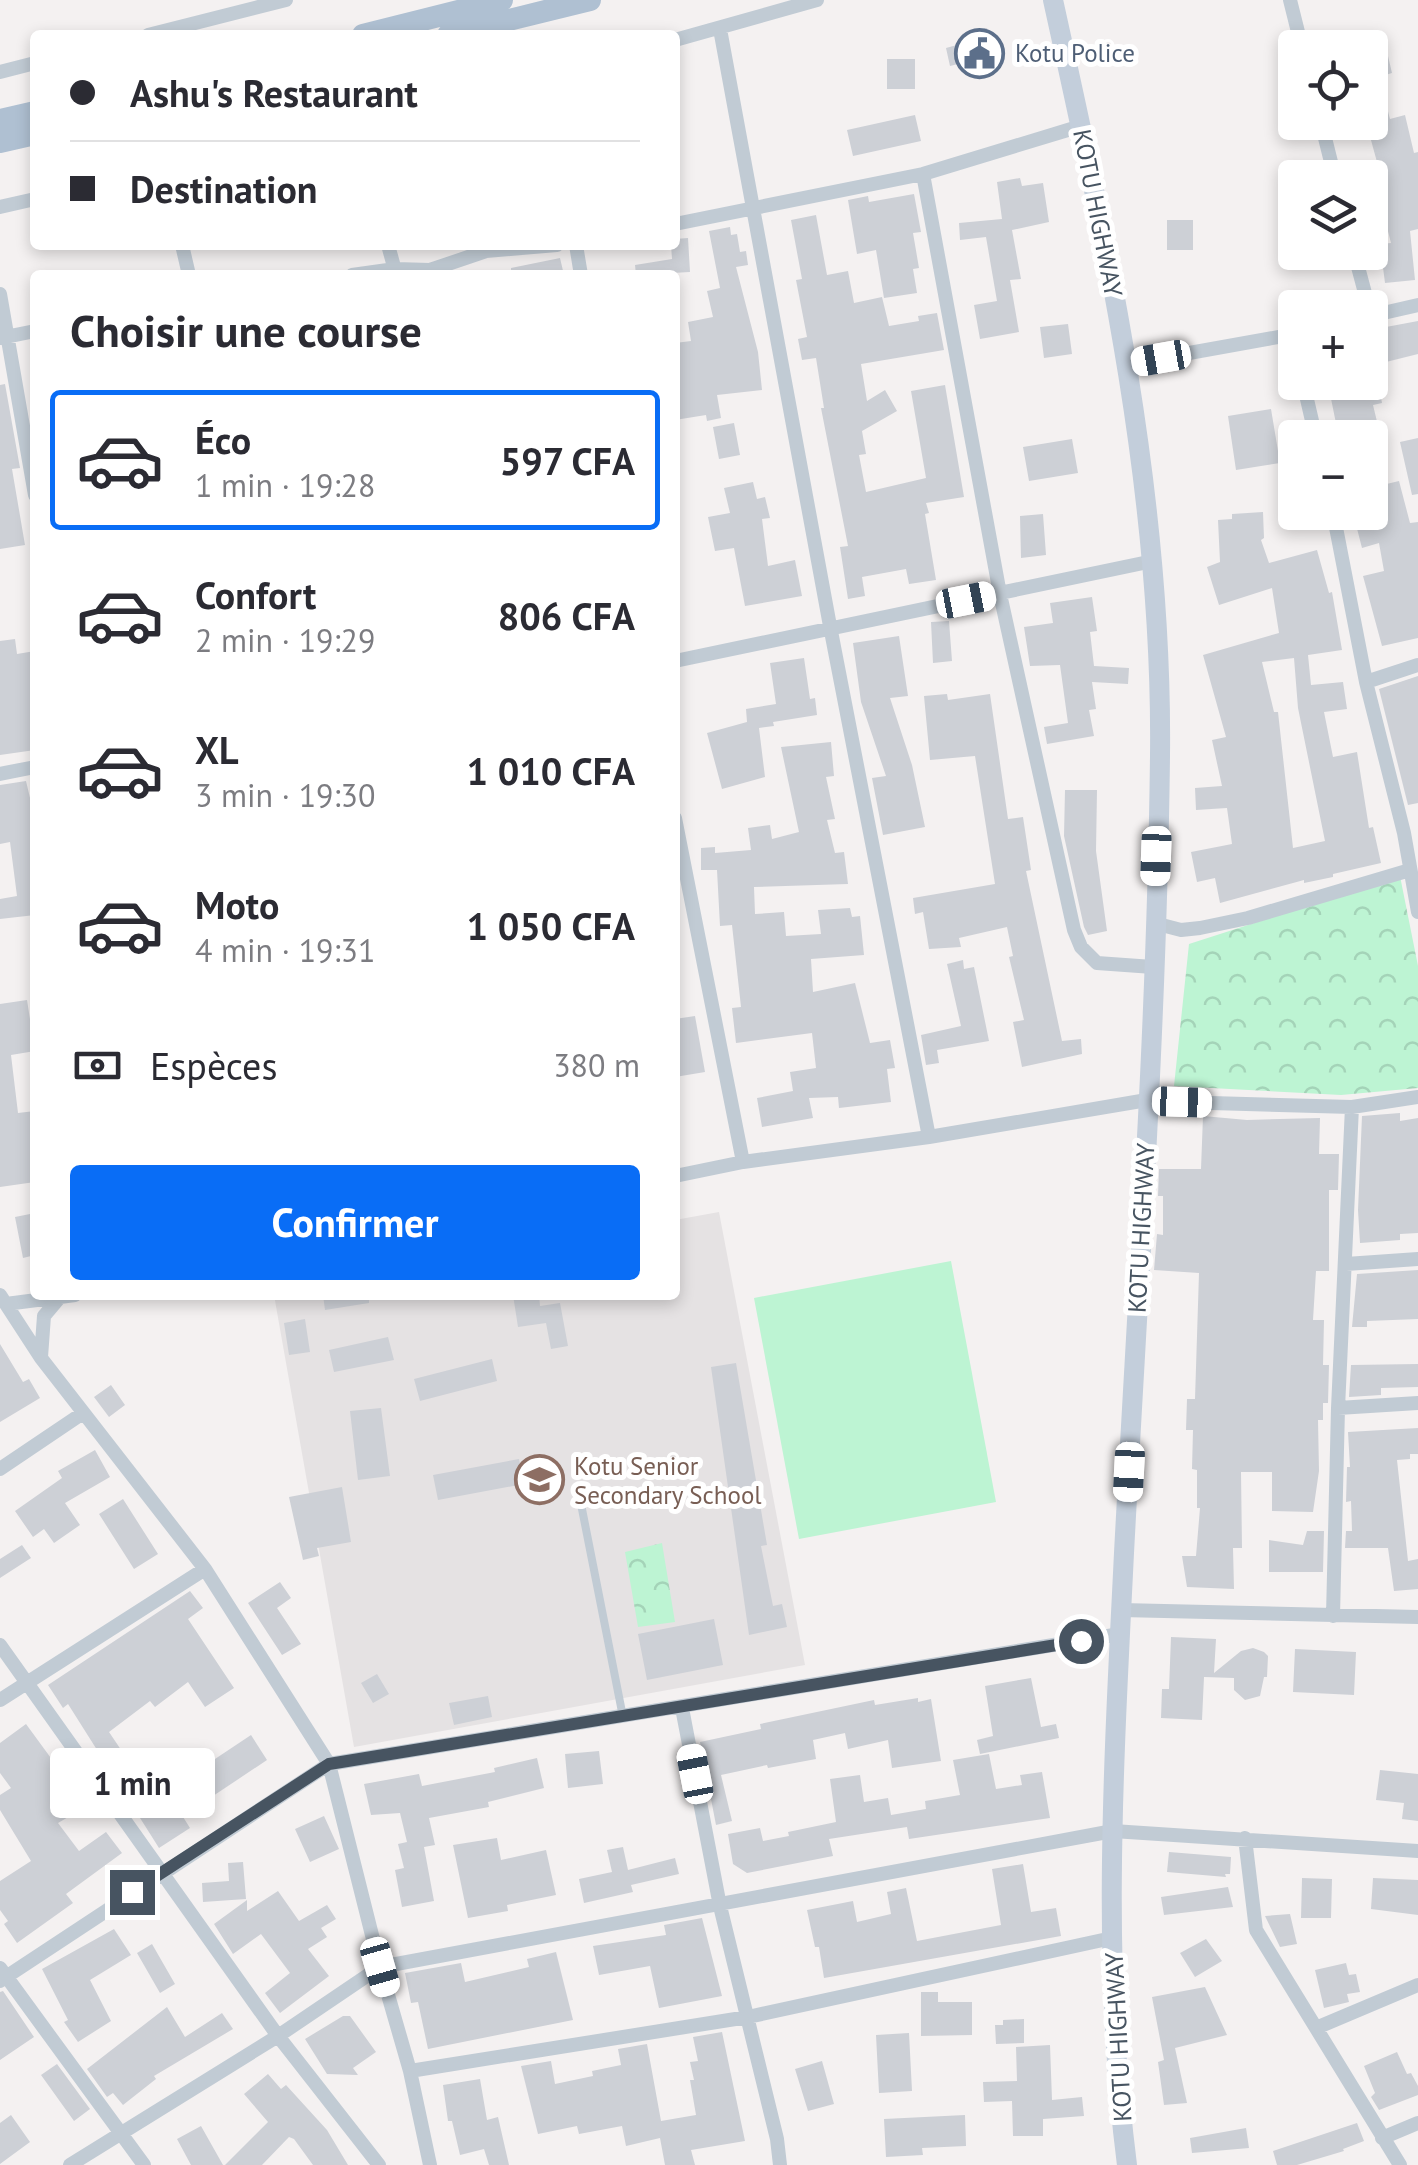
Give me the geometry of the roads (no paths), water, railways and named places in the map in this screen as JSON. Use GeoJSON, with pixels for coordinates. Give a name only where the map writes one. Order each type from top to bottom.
{"type":"FeatureCollection","features":[{"type":"Feature","properties":{"kind":"main road"},"geometry":{"type":"LineString","coordinates":[[384,30],[502,0]]}},
{"type":"Feature","properties":{"kind":"main road"},"geometry":{"type":"LineString","coordinates":[[468,30],[590,0]]}},
{"type":"Feature","properties":{"kind":"main road"},"geometry":{"type":"LineString","coordinates":[[0,120],[30,113]]}},
{"type":"Feature","properties":{"kind":"main road"},"geometry":{"type":"LineString","coordinates":[[0,142],[30,135]]}},
{"type":"Feature","properties":{"kind":"street"},"geometry":{"type":"LineString","coordinates":[[168,30],[286,0]]}},
{"type":"Feature","properties":{"kind":"street"},"geometry":{"type":"LineString","coordinates":[[680,39],[817,0]]}},
{"type":"Feature","properties":{"kind":"street"},"geometry":{"type":"LineString","coordinates":[[1290,0],[1298,30]]}},
{"type":"Feature","properties":{"kind":"street","name":"KOTU HIGHWAY"},"geometry":{"type":"LineString","coordinates":[[1050,1],[1081,126],[1128,364],[1144,468],[1153,561],[1160,754],[1113,1832],[1117,2068],[1127,2165]]}},
{"type":"Feature","properties":{"kind":"street"},"geometry":{"type":"LineString","coordinates":[[720,29],[929,1136]]}},
{"type":"Feature","properties":{"kind":"street"},"geometry":{"type":"LineString","coordinates":[[0,72],[30,64]]}},
{"type":"Feature","properties":{"kind":"street"},"geometry":{"type":"LineString","coordinates":[[680,223],[924,174],[1081,126]]}},
{"type":"Feature","properties":{"kind":"street"},"geometry":{"type":"LineString","coordinates":[[924,174],[1000,594],[1074,930],[1081,947],[1097,963],[1153,967]]}},
{"type":"Feature","properties":{"kind":"street"},"geometry":{"type":"LineString","coordinates":[[0,207],[30,199]]}},
{"type":"Feature","properties":{"kind":"street"},"geometry":{"type":"LineString","coordinates":[[430,270],[498,250]]}},
{"type":"Feature","properties":{"kind":"street"},"geometry":{"type":"LineString","coordinates":[[0,294],[30,469]]}},
{"type":"Feature","properties":{"kind":"street"},"geometry":{"type":"LineString","coordinates":[[1388,310],[1418,305]]}},
{"type":"Feature","properties":{"kind":"street"},"geometry":{"type":"LineString","coordinates":[[5,338],[30,332]]}},
{"type":"Feature","properties":{"kind":"street"},"geometry":{"type":"LineString","coordinates":[[1128,364],[1278,341]]}},
{"type":"Feature","properties":{"kind":"street"},"geometry":{"type":"LineString","coordinates":[[1336,530],[1366,682],[1411,831],[1410,870],[1418,912]]}},
{"type":"Feature","properties":{"kind":"street"},"geometry":{"type":"LineString","coordinates":[[680,660],[1153,561]]}},
{"type":"Feature","properties":{"kind":"street"},"geometry":{"type":"LineString","coordinates":[[1366,682],[1418,665]]}},
{"type":"Feature","properties":{"kind":"street"},"geometry":{"type":"LineString","coordinates":[[0,774],[30,768]]}},
{"type":"Feature","properties":{"kind":"street"},"geometry":{"type":"LineString","coordinates":[[680,843],[743,1162]]}},
{"type":"Feature","properties":{"kind":"street"},"geometry":{"type":"LineString","coordinates":[[1154,923],[1181,930],[1200,928],[1248,918],[1410,870]]}},
{"type":"Feature","properties":{"kind":"street"},"geometry":{"type":"LineString","coordinates":[[680,1175],[1147,1100],[1352,1107],[1418,1097]]}},
{"type":"Feature","properties":{"kind":"street"},"geometry":{"type":"LineString","coordinates":[[1334,1616],[1338,1408],[1352,1107]]}},
{"type":"Feature","properties":{"kind":"street"},"geometry":{"type":"LineString","coordinates":[[1346,1264],[1418,1259]]}},
{"type":"Feature","properties":{"kind":"street"},"geometry":{"type":"LineString","coordinates":[[3,1299],[30,1298]]}},
{"type":"Feature","properties":{"kind":"street"},"geometry":{"type":"LineString","coordinates":[[3,1299],[41,1358],[205,1569],[329,1764],[410,2071],[430,2165]]}},
{"type":"Feature","properties":{"kind":"street"},"geometry":{"type":"LineString","coordinates":[[41,1358],[44,1316],[63,1300]]}},
{"type":"Feature","properties":{"kind":"street"},"geometry":{"type":"LineString","coordinates":[[1338,1408],[1418,1404]]}},
{"type":"Feature","properties":{"kind":"street"},"geometry":{"type":"LineString","coordinates":[[0,1469],[83,1414]]}},
{"type":"Feature","properties":{"kind":"street"},"geometry":{"type":"LineString","coordinates":[[0,1700],[205,1569]]}},
{"type":"Feature","properties":{"kind":"street"},"geometry":{"type":"LineString","coordinates":[[1122,1610],[1418,1618]]}},
{"type":"Feature","properties":{"kind":"street"},"geometry":{"type":"LineString","coordinates":[[144,2165],[2,1975],[329,1764],[1120,1634]]}},
{"type":"Feature","properties":{"kind":"street"},"geometry":{"type":"LineString","coordinates":[[0,1645],[278,2036],[378,2165]]}},
{"type":"Feature","properties":{"kind":"street"},"geometry":{"type":"LineString","coordinates":[[682,1708],[720,1906],[777,2138],[780,2165]]}},
{"type":"Feature","properties":{"kind":"street"},"geometry":{"type":"LineString","coordinates":[[70,2165],[278,2036],[380,1967],[1113,1832],[1418,1851]]}},
{"type":"Feature","properties":{"kind":"street"},"geometry":{"type":"LineString","coordinates":[[1246,1838],[1256,1930],[1400,2165]]}},
{"type":"Feature","properties":{"kind":"street"},"geometry":{"type":"LineString","coordinates":[[410,2071],[748,2017],[1112,1938]]}},
{"type":"Feature","properties":{"kind":"street"},"geometry":{"type":"LineString","coordinates":[[1316,2028],[1418,1985]]}},
{"type":"Feature","properties":{"kind":"street"},"geometry":{"type":"LineString","coordinates":[[1382,2138],[1418,2123]]}},
{"type":"Feature","properties":{"kind":"lane"},"geometry":{"type":"LineString","coordinates":[[581,1504],[623,1717]]}},
{"type":"Feature","properties":{"kind":"place","name":"Kotu Police"},"geometry":{"type":"Point","coordinates":[980,53]}},
{"type":"Feature","properties":{"kind":"place","name":"Kotu Senior Secondary School"},"geometry":{"type":"Point","coordinates":[539,1480]}}]}
